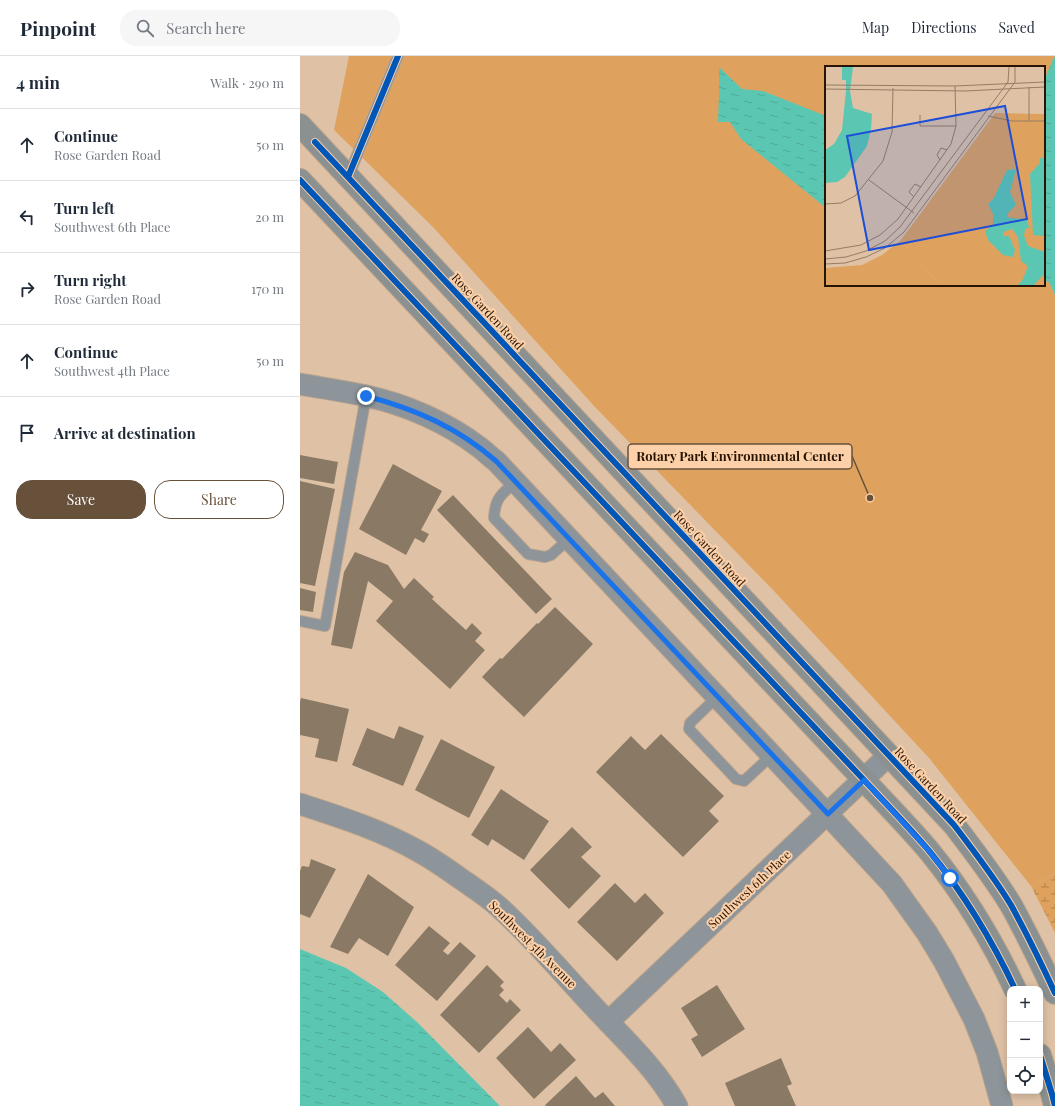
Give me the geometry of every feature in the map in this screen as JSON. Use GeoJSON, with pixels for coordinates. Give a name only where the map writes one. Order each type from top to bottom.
{"type":"FeatureCollection","features":[{"type":"Feature","properties":{"kind":"street","name":"Rose Garden Road"},"geometry":{"type":"LineString","coordinates":[[300,125],[954,824],[984,863],[1014,911],[1036,951],[1055,993]]}},
{"type":"Feature","properties":{"kind":"street"},"geometry":{"type":"LineString","coordinates":[[300,180],[929,851],[970,906],[988,936],[1014,986]]}},
{"type":"Feature","properties":{"kind":"street"},"geometry":{"type":"LineString","coordinates":[[300,384],[366,396],[410,409],[458,432],[480,447],[496,461],[892,884],[927,933],[944,961],[974,1019],[984,1045],[1002,1106]]}},
{"type":"Feature","properties":{"kind":"street","name":"Southwest 6th Place"},"geometry":{"type":"LineString","coordinates":[[608,1022],[889,755]]}},
{"type":"Feature","properties":{"kind":"street","name":"Southwest 5th Avenue"},"geometry":{"type":"LineString","coordinates":[[300,804],[360,824],[418,850],[469,884],[499,907],[651,1067],[677,1106]]}},
{"type":"Feature","properties":{"kind":"street"},"geometry":{"type":"LineString","coordinates":[[1041,1058],[1055,1106]]}},
{"type":"Feature","properties":{"kind":"lane"},"geometry":{"type":"LineString","coordinates":[[348,177],[398,56]]}},
{"type":"Feature","properties":{"kind":"lane"},"geometry":{"type":"LineString","coordinates":[[300,621],[325,626],[366,396]]}},
{"type":"Feature","properties":{"kind":"lane"},"geometry":{"type":"LineString","coordinates":[[515,482],[501,495],[495,506],[494,518],[528,554],[545,557],[551,555],[569,539]]}},
{"type":"Feature","properties":{"kind":"lane"},"geometry":{"type":"LineString","coordinates":[[717,697],[690,723],[689,729],[736,780],[744,781],[772,755]]}},
{"type":"Feature","properties":{"kind":"green space"},"geometry":{"type":"Polygon","coordinates":[[[349,56],[1055,56],[1055,873],[1031,886],[929,758],[774,591],[594,406],[433,227],[334,130],[349,56]]]}},
{"type":"Feature","properties":{"kind":"green space"},"geometry":{"type":"Polygon","coordinates":[[[1055,873],[1055,933],[1031,886],[1055,873]]]}},
{"type":"Feature","properties":{"kind":"water"},"geometry":{"type":"Polygon","coordinates":[[[1055,57],[1055,295],[1049,282],[1045,281],[1045,78],[1055,57]]]}},
{"type":"Feature","properties":{"kind":"water"},"geometry":{"type":"Polygon","coordinates":[[[719,67],[742,89],[763,91],[825,116],[825,207],[741,139],[730,122],[718,122],[719,67]]]}},
{"type":"Feature","properties":{"kind":"water"},"geometry":{"type":"Polygon","coordinates":[[[300,949],[346,968],[383,992],[418,1023],[500,1106],[300,1106],[300,949]]]}},
{"type":"Feature","properties":{"kind":"building"},"geometry":{"type":"Polygon","coordinates":[[[300,455],[338,462],[334,484],[300,478],[300,455]]]}},
{"type":"Feature","properties":{"kind":"building"},"geometry":{"type":"Polygon","coordinates":[[[393,464],[442,491],[421,530],[429,534],[424,543],[415,538],[406,555],[359,529],[393,464]]]}},
{"type":"Feature","properties":{"kind":"building"},"geometry":{"type":"Polygon","coordinates":[[[300,481],[335,489],[315,586],[300,583],[300,481]]]}},
{"type":"Feature","properties":{"kind":"building"},"geometry":{"type":"Polygon","coordinates":[[[453,495],[552,599],[536,614],[437,510],[453,495]]]}},
{"type":"Feature","properties":{"kind":"building"},"geometry":{"type":"Polygon","coordinates":[[[355,552],[388,565],[404,589],[414,578],[434,597],[432,599],[466,630],[472,623],[482,633],[475,641],[485,650],[450,689],[376,621],[393,601],[368,581],[352,649],[331,645],[344,572],[355,552]]]}},
{"type":"Feature","properties":{"kind":"building"},"geometry":{"type":"Polygon","coordinates":[[[300,588],[316,592],[313,612],[300,610],[300,588]]]}},
{"type":"Feature","properties":{"kind":"building"},"geometry":{"type":"Polygon","coordinates":[[[555,607],[593,644],[524,717],[482,677],[500,658],[502,659],[555,607]]]}},
{"type":"Feature","properties":{"kind":"building"},"geometry":{"type":"Polygon","coordinates":[[[301,698],[349,709],[337,762],[315,757],[319,739],[300,735],[301,698]]]}},
{"type":"Feature","properties":{"kind":"building"},"geometry":{"type":"Polygon","coordinates":[[[399,726],[424,736],[403,786],[352,765],[367,728],[394,739],[399,726]]]}},
{"type":"Feature","properties":{"kind":"building"},"geometry":{"type":"Polygon","coordinates":[[[661,734],[724,796],[709,811],[719,821],[683,857],[596,772],[631,736],[645,750],[661,734]]]}},
{"type":"Feature","properties":{"kind":"building"},"geometry":{"type":"Polygon","coordinates":[[[441,739],[495,767],[469,818],[415,790],[441,739]]]}},
{"type":"Feature","properties":{"kind":"building"},"geometry":{"type":"Polygon","coordinates":[[[501,789],[549,821],[524,860],[492,839],[488,846],[471,835],[501,789]]]}},
{"type":"Feature","properties":{"kind":"building"},"geometry":{"type":"Polygon","coordinates":[[[572,827],[592,847],[581,857],[601,876],[569,909],[530,870],[572,827]]]}},
{"type":"Feature","properties":{"kind":"building"},"geometry":{"type":"Polygon","coordinates":[[[311,859],[336,869],[310,918],[300,914],[300,871],[302,866],[309,867],[311,859]]]}},
{"type":"Feature","properties":{"kind":"building"},"geometry":{"type":"Polygon","coordinates":[[[368,874],[414,907],[388,956],[359,938],[348,954],[330,947],[368,874]]]}},
{"type":"Feature","properties":{"kind":"building"},"geometry":{"type":"Polygon","coordinates":[[[615,883],[635,903],[645,893],[664,913],[617,961],[577,922],[615,883]]]}},
{"type":"Feature","properties":{"kind":"building"},"geometry":{"type":"Polygon","coordinates":[[[429,926],[450,943],[443,951],[448,955],[460,942],[476,956],[437,1001],[395,965],[429,926]]]}},
{"type":"Feature","properties":{"kind":"building"},"geometry":{"type":"Polygon","coordinates":[[[487,965],[504,982],[500,986],[504,990],[499,995],[507,1003],[510,999],[521,1010],[479,1053],[440,1015],[487,965]]]}},
{"type":"Feature","properties":{"kind":"building"},"geometry":{"type":"Polygon","coordinates":[[[717,985],[745,1029],[702,1057],[691,1039],[698,1035],[681,1008],[717,985]]]}},
{"type":"Feature","properties":{"kind":"building"},"geometry":{"type":"Polygon","coordinates":[[[528,1027],[551,1052],[560,1043],[576,1060],[534,1099],[496,1058],[528,1027]]]}},
{"type":"Feature","properties":{"kind":"building"},"geometry":{"type":"Polygon","coordinates":[[[781,1058],[792,1084],[787,1086],[796,1106],[735,1106],[725,1083],[781,1058]]]}},
{"type":"Feature","properties":{"kind":"building"},"geometry":{"type":"Polygon","coordinates":[[[576,1076],[595,1098],[603,1092],[615,1106],[545,1105],[576,1076]]]}},
{"type":"Feature","properties":{"kind":"cycle path"},"geometry":{"type":"LineString","coordinates":[[348,177],[398,56]]}},
{"type":"Feature","properties":{"kind":"cycle path"},"geometry":{"type":"LineString","coordinates":[[315,142],[954,825],[991,874],[1011,905],[1055,993]]}},
{"type":"Feature","properties":{"kind":"cycle path"},"geometry":{"type":"LineString","coordinates":[[300,180],[930,852],[977,918],[1014,986]]}},
{"type":"Feature","properties":{"kind":"cycle path"},"geometry":{"type":"LineString","coordinates":[[1041,1058],[1055,1106]]}},
{"type":"Feature","properties":{"kind":"place","name":"Rotary Park Environmental Center"},"geometry":{"type":"Point","coordinates":[870,498]}},
{"type":"Feature","properties":{"kind":"route"},"geometry":{"type":"LineString","coordinates":[[366,396],[410,409],[435,420],[458,432],[480,447],[496,461],[828,814],[864,780],[929,851],[950,878]]}}]}
